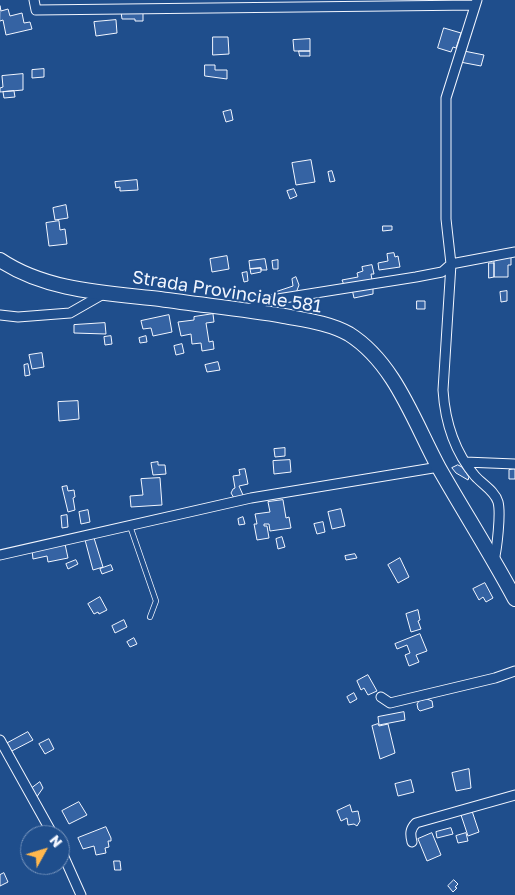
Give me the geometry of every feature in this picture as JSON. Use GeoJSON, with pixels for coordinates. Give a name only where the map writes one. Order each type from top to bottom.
{"type":"FeatureCollection","features":[{"type":"Feature","properties":{"kind":"main road","name":"Strada Provinciale 581"},"geometry":{"type":"LineString","coordinates":[[0,260],[17,271],[45,282],[106,293],[250,311],[318,322],[348,334],[370,350],[392,378],[439,467],[515,599]]}},
{"type":"Feature","properties":{"kind":"street"},"geometry":{"type":"LineString","coordinates":[[34,0],[36,10],[476,3],[446,98],[446,219],[451,264],[443,390],[444,410],[452,437],[465,462],[498,502],[494,560]]}},
{"type":"Feature","properties":{"kind":"street"},"geometry":{"type":"LineString","coordinates":[[250,311],[256,305],[265,301],[424,276],[442,272],[451,264],[515,252]]}},
{"type":"Feature","properties":{"kind":"street"},"geometry":{"type":"LineString","coordinates":[[0,315],[18,317],[70,313],[106,293]]}},
{"type":"Feature","properties":{"kind":"street"},"geometry":{"type":"LineString","coordinates":[[465,462],[515,464]]}},
{"type":"Feature","properties":{"kind":"street"},"geometry":{"type":"LineString","coordinates":[[0,555],[252,498],[439,467]]}},
{"type":"Feature","properties":{"kind":"street"},"geometry":{"type":"LineString","coordinates":[[382,698],[390,702],[495,678],[515,671]]}},
{"type":"Feature","properties":{"kind":"street"},"geometry":{"type":"LineString","coordinates":[[0,740],[48,825]]}},
{"type":"Feature","properties":{"kind":"street"},"geometry":{"type":"LineString","coordinates":[[412,842],[412,827],[416,823],[515,795]]}},
{"type":"Feature","properties":{"kind":"street"},"geometry":{"type":"LineString","coordinates":[[70,870],[81,895]]}},
{"type":"Feature","properties":{"kind":"lane"},"geometry":{"type":"LineString","coordinates":[[130,526],[156,601],[150,617]]}},
{"type":"Feature","properties":{"kind":"building"},"geometry":{"type":"Polygon","coordinates":[[[0,6],[1,11],[8,9],[10,16],[22,13],[24,23],[30,22],[32,29],[6,35],[3,20],[0,21],[0,6]]]}},
{"type":"Feature","properties":{"kind":"building"},"geometry":{"type":"Polygon","coordinates":[[[143,11],[143,21],[122,19],[121,12],[143,11]]]}},
{"type":"Feature","properties":{"kind":"building"},"geometry":{"type":"Polygon","coordinates":[[[116,20],[117,33],[96,36],[94,22],[116,20]]]}},
{"type":"Feature","properties":{"kind":"building"},"geometry":{"type":"Polygon","coordinates":[[[444,28],[461,33],[456,48],[453,47],[451,52],[438,48],[444,28]]]}},
{"type":"Feature","properties":{"kind":"building"},"geometry":{"type":"Polygon","coordinates":[[[213,37],[228,37],[229,54],[213,55],[213,37]]]}},
{"type":"Feature","properties":{"kind":"building"},"geometry":{"type":"Polygon","coordinates":[[[310,39],[310,51],[294,51],[293,40],[310,39]]]}},
{"type":"Feature","properties":{"kind":"building"},"geometry":{"type":"Polygon","coordinates":[[[299,51],[310,51],[310,56],[300,56],[299,51]]]}},
{"type":"Feature","properties":{"kind":"building"},"geometry":{"type":"Polygon","coordinates":[[[464,51],[484,55],[481,66],[460,62],[464,51]]]}},
{"type":"Feature","properties":{"kind":"building"},"geometry":{"type":"Polygon","coordinates":[[[205,65],[215,65],[215,70],[227,70],[227,79],[205,76],[205,65]]]}},
{"type":"Feature","properties":{"kind":"building"},"geometry":{"type":"Polygon","coordinates":[[[44,69],[44,77],[32,78],[32,70],[44,69]]]}},
{"type":"Feature","properties":{"kind":"building"},"geometry":{"type":"Polygon","coordinates":[[[23,74],[23,90],[0,92],[0,88],[3,87],[2,76],[23,74]]]}},
{"type":"Feature","properties":{"kind":"building"},"geometry":{"type":"Polygon","coordinates":[[[14,91],[15,97],[4,98],[3,92],[14,91]]]}},
{"type":"Feature","properties":{"kind":"building"},"geometry":{"type":"Polygon","coordinates":[[[231,110],[233,120],[226,122],[223,112],[231,110]]]}},
{"type":"Feature","properties":{"kind":"building"},"geometry":{"type":"Polygon","coordinates":[[[311,160],[315,182],[296,185],[292,163],[311,160]]]}},
{"type":"Feature","properties":{"kind":"building"},"geometry":{"type":"Polygon","coordinates":[[[332,171],[335,181],[330,182],[328,172],[332,171]]]}},
{"type":"Feature","properties":{"kind":"building"},"geometry":{"type":"Polygon","coordinates":[[[137,180],[138,190],[120,191],[120,187],[116,188],[115,182],[137,180]]]}},
{"type":"Feature","properties":{"kind":"building"},"geometry":{"type":"Polygon","coordinates":[[[294,189],[297,196],[290,199],[287,191],[294,189]]]}},
{"type":"Feature","properties":{"kind":"building"},"geometry":{"type":"Polygon","coordinates":[[[66,205],[68,218],[55,220],[53,208],[66,205]]]}},
{"type":"Feature","properties":{"kind":"building"},"geometry":{"type":"Polygon","coordinates":[[[59,221],[60,230],[65,229],[67,244],[49,246],[46,223],[59,221]]]}},
{"type":"Feature","properties":{"kind":"building"},"geometry":{"type":"Polygon","coordinates":[[[383,226],[392,226],[392,230],[383,231],[383,226]]]}},
{"type":"Feature","properties":{"kind":"building"},"geometry":{"type":"Polygon","coordinates":[[[394,253],[395,257],[398,256],[400,267],[379,270],[378,263],[388,261],[387,254],[394,253]]]}},
{"type":"Feature","properties":{"kind":"building"},"geometry":{"type":"Polygon","coordinates":[[[227,256],[229,269],[212,272],[210,259],[227,256]]]}},
{"type":"Feature","properties":{"kind":"building"},"geometry":{"type":"Polygon","coordinates":[[[511,256],[511,265],[508,265],[508,277],[494,277],[494,259],[511,256]]]}},
{"type":"Feature","properties":{"kind":"building"},"geometry":{"type":"Polygon","coordinates":[[[265,259],[267,270],[261,270],[261,268],[250,269],[249,261],[265,259]]]}},
{"type":"Feature","properties":{"kind":"building"},"geometry":{"type":"Polygon","coordinates":[[[278,260],[278,269],[273,269],[272,261],[278,260]]]}},
{"type":"Feature","properties":{"kind":"building"},"geometry":{"type":"Polygon","coordinates":[[[489,263],[494,263],[494,277],[489,278],[489,263]]]}},
{"type":"Feature","properties":{"kind":"building"},"geometry":{"type":"Polygon","coordinates":[[[372,265],[374,274],[371,274],[372,280],[344,285],[342,280],[358,277],[357,273],[363,271],[362,267],[372,265]]]}},
{"type":"Feature","properties":{"kind":"building"},"geometry":{"type":"Polygon","coordinates":[[[261,268],[261,272],[251,274],[250,269],[261,268]]]}},
{"type":"Feature","properties":{"kind":"building"},"geometry":{"type":"Polygon","coordinates":[[[247,272],[248,281],[244,282],[242,273],[247,272]]]}},
{"type":"Feature","properties":{"kind":"building"},"geometry":{"type":"Polygon","coordinates":[[[296,277],[299,285],[296,293],[276,297],[275,292],[293,286],[292,279],[296,277]]]}},
{"type":"Feature","properties":{"kind":"building"},"geometry":{"type":"Polygon","coordinates":[[[373,286],[373,294],[354,298],[352,289],[373,286]]]}},
{"type":"Feature","properties":{"kind":"building"},"geometry":{"type":"Polygon","coordinates":[[[507,291],[507,301],[501,302],[500,292],[507,291]]]}},
{"type":"Feature","properties":{"kind":"building"},"geometry":{"type":"Polygon","coordinates":[[[417,301],[425,301],[425,309],[417,309],[417,301]]]}},
{"type":"Feature","properties":{"kind":"building"},"geometry":{"type":"Polygon","coordinates":[[[213,314],[214,322],[206,323],[209,342],[213,341],[214,349],[202,351],[201,343],[192,344],[191,334],[181,336],[178,322],[194,320],[194,317],[213,314]]]}},
{"type":"Feature","properties":{"kind":"building"},"geometry":{"type":"Polygon","coordinates":[[[169,315],[172,332],[153,336],[151,328],[143,329],[141,321],[169,315]]]}},
{"type":"Feature","properties":{"kind":"building"},"geometry":{"type":"Polygon","coordinates":[[[105,323],[106,334],[74,333],[74,325],[105,323]]]}},
{"type":"Feature","properties":{"kind":"building"},"geometry":{"type":"Polygon","coordinates":[[[111,336],[112,344],[105,345],[104,337],[111,336]]]}},
{"type":"Feature","properties":{"kind":"building"},"geometry":{"type":"Polygon","coordinates":[[[146,336],[147,342],[140,343],[139,338],[146,336]]]}},
{"type":"Feature","properties":{"kind":"building"},"geometry":{"type":"Polygon","coordinates":[[[182,344],[184,353],[176,355],[174,346],[182,344]]]}},
{"type":"Feature","properties":{"kind":"building"},"geometry":{"type":"Polygon","coordinates":[[[42,353],[44,367],[32,369],[29,355],[42,353]]]}},
{"type":"Feature","properties":{"kind":"building"},"geometry":{"type":"Polygon","coordinates":[[[218,362],[220,370],[207,372],[205,365],[218,362]]]}},
{"type":"Feature","properties":{"kind":"building"},"geometry":{"type":"Polygon","coordinates":[[[28,364],[30,375],[25,376],[24,365],[28,364]]]}},
{"type":"Feature","properties":{"kind":"building"},"geometry":{"type":"Polygon","coordinates":[[[78,401],[79,419],[59,421],[58,402],[78,401]]]}},
{"type":"Feature","properties":{"kind":"building"},"geometry":{"type":"Polygon","coordinates":[[[285,448],[285,456],[275,457],[274,449],[285,448]]]}},
{"type":"Feature","properties":{"kind":"building"},"geometry":{"type":"Polygon","coordinates":[[[290,460],[291,472],[274,474],[273,461],[290,460]]]}},
{"type":"Feature","properties":{"kind":"building"},"geometry":{"type":"Polygon","coordinates":[[[158,462],[158,465],[165,465],[166,474],[153,475],[151,463],[158,462]]]}},
{"type":"Feature","properties":{"kind":"building"},"geometry":{"type":"Polygon","coordinates":[[[458,465],[462,467],[469,477],[468,480],[456,473],[452,468],[458,465]]]}},
{"type":"Feature","properties":{"kind":"building"},"geometry":{"type":"Polygon","coordinates":[[[245,469],[248,484],[239,486],[243,495],[234,498],[231,493],[235,488],[233,476],[240,475],[239,470],[245,469]]]}},
{"type":"Feature","properties":{"kind":"building"},"geometry":{"type":"Polygon","coordinates":[[[515,469],[515,479],[509,479],[509,470],[515,469]]]}},
{"type":"Feature","properties":{"kind":"building"},"geometry":{"type":"Polygon","coordinates":[[[160,478],[162,505],[131,507],[130,496],[143,495],[141,479],[160,478]]]}},
{"type":"Feature","properties":{"kind":"building"},"geometry":{"type":"Polygon","coordinates":[[[67,486],[68,491],[74,490],[75,497],[73,498],[75,510],[68,512],[62,487],[67,486]]]}},
{"type":"Feature","properties":{"kind":"building"},"geometry":{"type":"Polygon","coordinates":[[[283,500],[286,518],[289,517],[291,528],[270,531],[269,524],[264,524],[264,526],[267,526],[269,538],[257,540],[254,524],[257,524],[255,514],[270,512],[268,502],[283,500]]]}},
{"type":"Feature","properties":{"kind":"building"},"geometry":{"type":"Polygon","coordinates":[[[341,509],[345,526],[332,529],[328,512],[341,509]]]}},
{"type":"Feature","properties":{"kind":"building"},"geometry":{"type":"Polygon","coordinates":[[[88,510],[90,522],[81,524],[79,512],[88,510]]]}},
{"type":"Feature","properties":{"kind":"building"},"geometry":{"type":"Polygon","coordinates":[[[67,515],[68,527],[62,528],[61,516],[67,515]]]}},
{"type":"Feature","properties":{"kind":"building"},"geometry":{"type":"Polygon","coordinates":[[[243,517],[245,524],[239,525],[238,519],[243,517]]]}},
{"type":"Feature","properties":{"kind":"building"},"geometry":{"type":"Polygon","coordinates":[[[323,522],[325,532],[317,534],[314,524],[323,522]]]}},
{"type":"Feature","properties":{"kind":"building"},"geometry":{"type":"Polygon","coordinates":[[[282,537],[285,547],[278,549],[276,539],[282,537]]]}},
{"type":"Feature","properties":{"kind":"building"},"geometry":{"type":"Polygon","coordinates":[[[94,538],[103,567],[93,570],[85,540],[94,538]]]}},
{"type":"Feature","properties":{"kind":"building"},"geometry":{"type":"Polygon","coordinates":[[[65,544],[68,558],[48,562],[47,556],[33,559],[32,550],[65,544]]]}},
{"type":"Feature","properties":{"kind":"building"},"geometry":{"type":"Polygon","coordinates":[[[355,554],[357,558],[346,560],[345,556],[355,554]]]}},
{"type":"Feature","properties":{"kind":"building"},"geometry":{"type":"Polygon","coordinates":[[[400,558],[409,577],[398,583],[388,565],[400,558]]]}},
{"type":"Feature","properties":{"kind":"building"},"geometry":{"type":"Polygon","coordinates":[[[76,560],[78,564],[68,569],[66,564],[76,560]]]}},
{"type":"Feature","properties":{"kind":"building"},"geometry":{"type":"Polygon","coordinates":[[[111,565],[113,570],[102,574],[100,569],[111,565]]]}},
{"type":"Feature","properties":{"kind":"building"},"geometry":{"type":"Polygon","coordinates":[[[485,583],[493,598],[486,602],[483,597],[479,600],[473,589],[485,583]]]}},
{"type":"Feature","properties":{"kind":"building"},"geometry":{"type":"Polygon","coordinates":[[[100,597],[107,610],[94,614],[88,604],[100,597]]]}},
{"type":"Feature","properties":{"kind":"building"},"geometry":{"type":"Polygon","coordinates":[[[418,610],[420,620],[418,621],[421,629],[411,632],[406,614],[418,610]]]}},
{"type":"Feature","properties":{"kind":"building"},"geometry":{"type":"Polygon","coordinates":[[[124,620],[127,627],[115,633],[112,626],[124,620]]]}},
{"type":"Feature","properties":{"kind":"building"},"geometry":{"type":"Polygon","coordinates":[[[420,634],[427,651],[416,655],[419,662],[409,666],[405,655],[410,653],[407,645],[397,649],[395,644],[420,634]]]}},
{"type":"Feature","properties":{"kind":"building"},"geometry":{"type":"Polygon","coordinates":[[[134,638],[137,644],[130,647],[127,642],[134,638]]]}},
{"type":"Feature","properties":{"kind":"building"},"geometry":{"type":"Polygon","coordinates":[[[368,675],[377,691],[368,695],[364,688],[361,690],[357,681],[368,675]]]}},
{"type":"Feature","properties":{"kind":"building"},"geometry":{"type":"Polygon","coordinates":[[[354,693],[357,699],[350,703],[347,697],[354,693]]]}},
{"type":"Feature","properties":{"kind":"building"},"geometry":{"type":"Polygon","coordinates":[[[427,699],[432,701],[433,707],[420,711],[417,704],[419,701],[427,699]]]}},
{"type":"Feature","properties":{"kind":"building"},"geometry":{"type":"Polygon","coordinates":[[[404,712],[405,720],[379,725],[378,717],[404,712]]]}},
{"type":"Feature","properties":{"kind":"building"},"geometry":{"type":"Polygon","coordinates":[[[378,724],[379,726],[388,724],[395,753],[380,759],[372,726],[378,724]]]}},
{"type":"Feature","properties":{"kind":"building"},"geometry":{"type":"Polygon","coordinates":[[[28,732],[33,740],[8,753],[4,745],[28,732]]]}},
{"type":"Feature","properties":{"kind":"building"},"geometry":{"type":"Polygon","coordinates":[[[49,739],[54,749],[45,754],[39,744],[49,739]]]}},
{"type":"Feature","properties":{"kind":"building"},"geometry":{"type":"Polygon","coordinates":[[[469,769],[471,788],[456,791],[452,773],[469,769]]]}},
{"type":"Feature","properties":{"kind":"building"},"geometry":{"type":"Polygon","coordinates":[[[411,780],[414,792],[398,796],[395,784],[411,780]]]}},
{"type":"Feature","properties":{"kind":"building"},"geometry":{"type":"Polygon","coordinates":[[[40,782],[43,788],[36,798],[32,788],[40,782]]]}},
{"type":"Feature","properties":{"kind":"building"},"geometry":{"type":"Polygon","coordinates":[[[79,802],[87,815],[69,824],[62,811],[79,802]]]}},
{"type":"Feature","properties":{"kind":"building"},"geometry":{"type":"Polygon","coordinates":[[[350,805],[352,812],[358,811],[360,821],[357,826],[354,824],[348,825],[347,818],[341,821],[337,811],[350,805]]]}},
{"type":"Feature","properties":{"kind":"building"},"geometry":{"type":"Polygon","coordinates":[[[472,811],[479,832],[468,836],[461,815],[472,811]]]}},
{"type":"Feature","properties":{"kind":"building"},"geometry":{"type":"Polygon","coordinates":[[[106,827],[111,841],[108,841],[109,847],[105,848],[106,853],[96,855],[94,846],[83,849],[78,838],[106,827]]]}},
{"type":"Feature","properties":{"kind":"building"},"geometry":{"type":"Polygon","coordinates":[[[451,828],[453,834],[437,838],[436,832],[451,828]]]}},
{"type":"Feature","properties":{"kind":"building"},"geometry":{"type":"Polygon","coordinates":[[[432,833],[441,855],[427,861],[418,839],[432,833]]]}},
{"type":"Feature","properties":{"kind":"building"},"geometry":{"type":"Polygon","coordinates":[[[466,833],[468,841],[458,843],[456,836],[466,833]]]}},
{"type":"Feature","properties":{"kind":"building"},"geometry":{"type":"Polygon","coordinates":[[[114,861],[120,861],[121,870],[115,870],[114,861]]]}},
{"type":"Feature","properties":{"kind":"building"},"geometry":{"type":"Polygon","coordinates":[[[4,873],[8,882],[0,886],[0,875],[4,873]]]}},
{"type":"Feature","properties":{"kind":"building"},"geometry":{"type":"Polygon","coordinates":[[[454,880],[458,884],[453,892],[448,886],[454,880]]]}}]}
